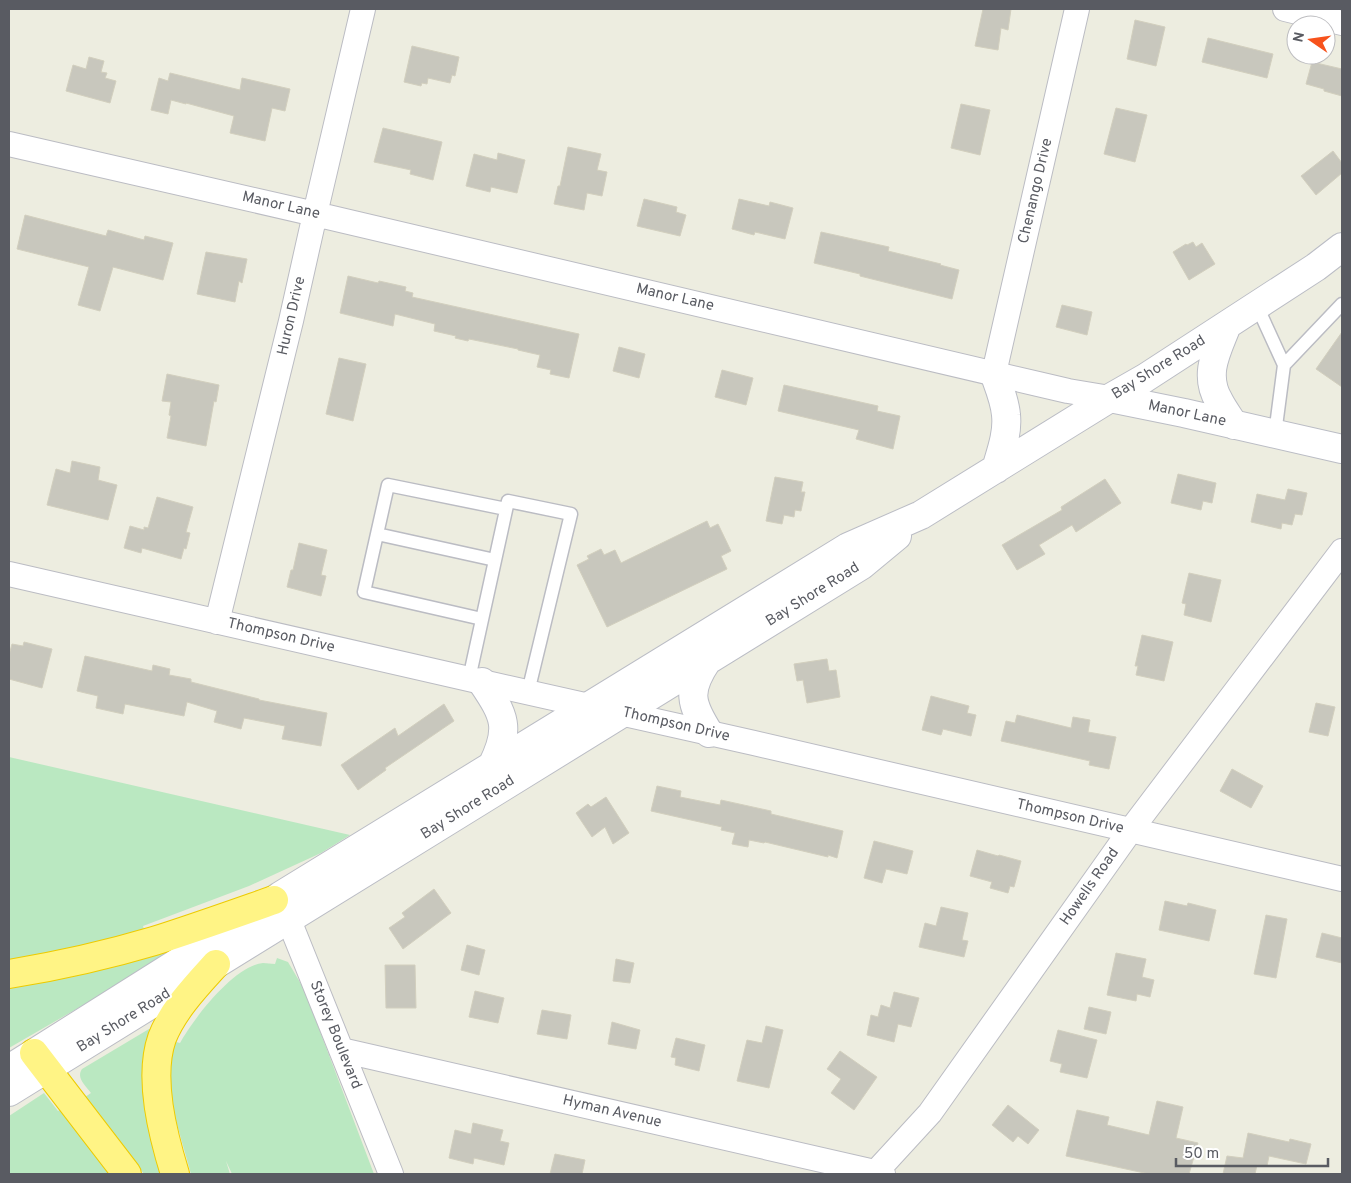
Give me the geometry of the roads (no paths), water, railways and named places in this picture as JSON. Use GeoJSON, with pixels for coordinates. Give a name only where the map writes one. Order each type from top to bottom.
{"type":"FeatureCollection","features":[{"type":"Feature","properties":{"kind":"highway"},"geometry":{"type":"LineString","coordinates":[[9,974],[65,964],[281,905]]}},
{"type":"Feature","properties":{"kind":"highway"},"geometry":{"type":"LineString","coordinates":[[176,1174],[166,1141],[158,1093],[156,1070],[159,1051],[162,1038],[173,1018],[194,989],[216,964]]}},
{"type":"Feature","properties":{"kind":"highway"},"geometry":{"type":"LineString","coordinates":[[40,1061],[127,1174]]}},
{"type":"Feature","properties":{"kind":"main road","name":"Bay Shore Road"},"geometry":{"type":"LineString","coordinates":[[9,1092],[40,1061],[492,766],[848,547],[921,515],[1145,378],[1316,267],[1342,247]]}},
{"type":"Feature","properties":{"kind":"main road"},"geometry":{"type":"LineString","coordinates":[[1227,325],[1213,362],[1211,379],[1218,400],[1234,424]]}},
{"type":"Feature","properties":{"kind":"main road"},"geometry":{"type":"LineString","coordinates":[[994,373],[1007,416],[1005,436],[996,469]]}},
{"type":"Feature","properties":{"kind":"main road","name":"Manor Lane"},"geometry":{"type":"LineString","coordinates":[[1110,398],[1234,424],[1342,450]]}},
{"type":"Feature","properties":{"kind":"main road","name":"Bay Shore Road"},"geometry":{"type":"LineString","coordinates":[[9,1070],[40,1061],[216,964],[281,905],[621,713],[707,661],[862,565],[921,515]]}},
{"type":"Feature","properties":{"kind":"main road"},"geometry":{"type":"LineString","coordinates":[[707,661],[695,682],[693,691],[694,703],[700,719],[709,733]]}},
{"type":"Feature","properties":{"kind":"main road"},"geometry":{"type":"LineString","coordinates":[[476,681],[499,709],[504,725],[503,738],[492,766]]}},
{"type":"Feature","properties":{"kind":"street","name":"Huron Drive"},"geometry":{"type":"LineString","coordinates":[[218,622],[292,321],[315,214],[364,9]]}},
{"type":"Feature","properties":{"kind":"street","name":"Chenango Drive"},"geometry":{"type":"LineString","coordinates":[[994,373],[1077,9]]}},
{"type":"Feature","properties":{"kind":"street"},"geometry":{"type":"LineString","coordinates":[[1285,9],[1342,23]]}},
{"type":"Feature","properties":{"kind":"street","name":"Manor Lane"},"geometry":{"type":"LineString","coordinates":[[9,144],[1061,389],[1110,398]]}},
{"type":"Feature","properties":{"kind":"street","name":"Howells Road"},"geometry":{"type":"LineString","coordinates":[[877,1174],[930,1113],[1130,830],[1342,551]]}},
{"type":"Feature","properties":{"kind":"street","name":"Thompson Drive"},"geometry":{"type":"LineString","coordinates":[[9,574],[1342,879]]}},
{"type":"Feature","properties":{"kind":"street","name":"Storey Boulevard"},"geometry":{"type":"LineString","coordinates":[[281,905],[391,1174]]}},
{"type":"Feature","properties":{"kind":"street","name":"Hyman Avenue"},"geometry":{"type":"LineString","coordinates":[[341,1050],[877,1174]]}},
{"type":"Feature","properties":{"kind":"lane"},"geometry":{"type":"LineString","coordinates":[[1284,365],[1342,304]]}},
{"type":"Feature","properties":{"kind":"lane"},"geometry":{"type":"LineString","coordinates":[[1257,306],[1284,365],[1275,434]]}},
{"type":"Feature","properties":{"kind":"lane"},"geometry":{"type":"LineString","coordinates":[[482,619],[364,592],[388,485],[506,509]]}},
{"type":"Feature","properties":{"kind":"lane"},"geometry":{"type":"LineString","coordinates":[[476,681],[478,635],[508,501],[571,514],[528,692]]}},
{"type":"Feature","properties":{"kind":"lane"},"geometry":{"type":"LineString","coordinates":[[377,534],[495,560]]}}]}
